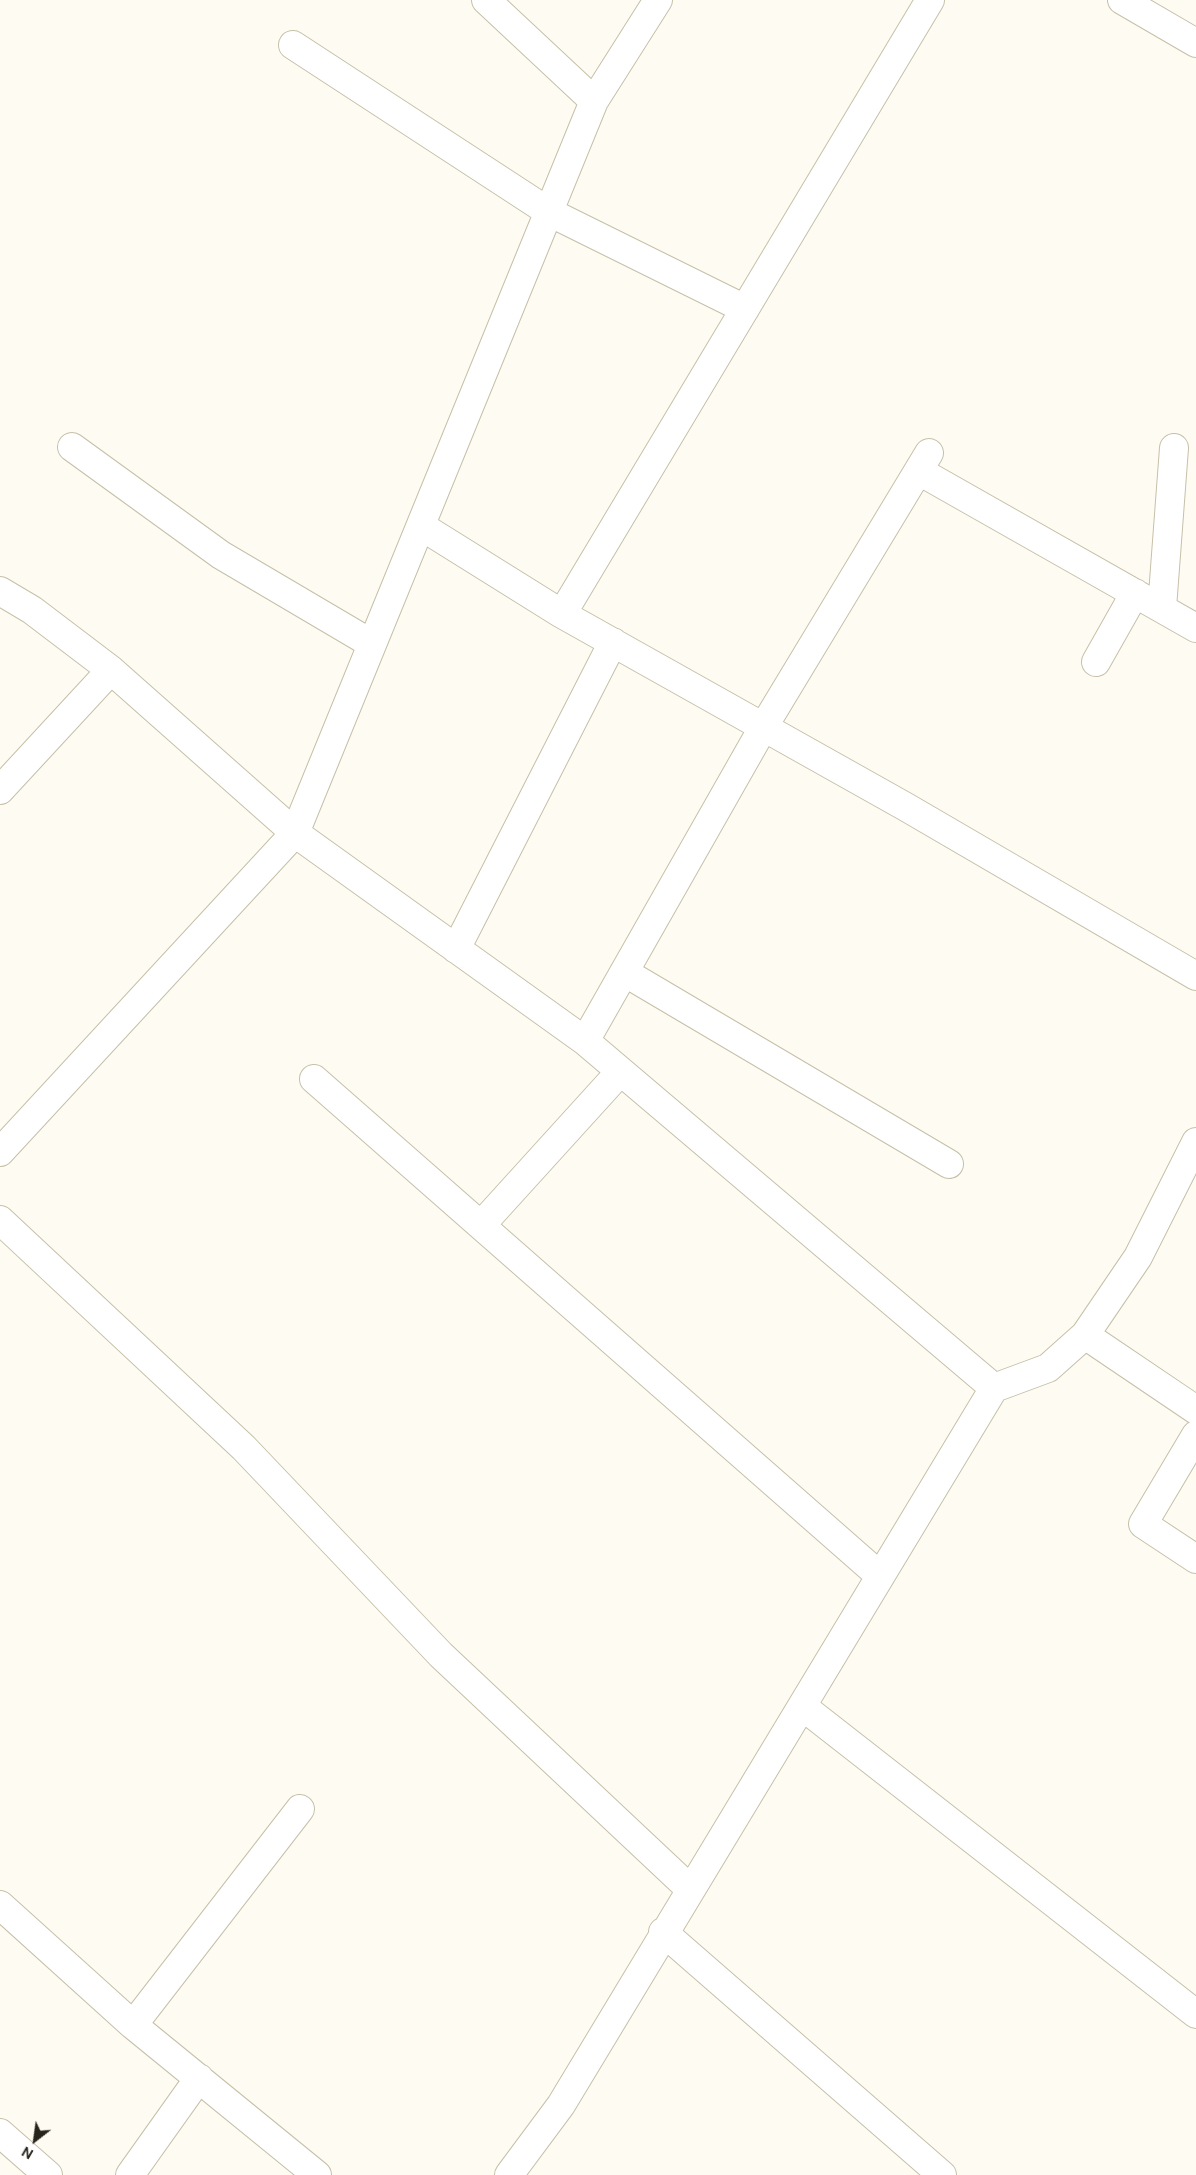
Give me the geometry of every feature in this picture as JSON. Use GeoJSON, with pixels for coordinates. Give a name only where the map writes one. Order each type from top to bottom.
{"type":"FeatureCollection","features":[{"type":"Feature","properties":{"kind":"street"},"geometry":{"type":"LineString","coordinates":[[486,0],[594,101]]}},
{"type":"Feature","properties":{"kind":"street"},"geometry":{"type":"LineString","coordinates":[[0,1152],[295,833],[594,101],[658,0]]}},
{"type":"Feature","properties":{"kind":"street"},"geometry":{"type":"LineString","coordinates":[[562,614],[930,0]]}},
{"type":"Feature","properties":{"kind":"street"},"geometry":{"type":"LineString","coordinates":[[1122,0],[1196,43]]}},
{"type":"Feature","properties":{"kind":"street"},"geometry":{"type":"LineString","coordinates":[[293,45],[549,212],[745,309]]}},
{"type":"Feature","properties":{"kind":"street"},"geometry":{"type":"LineString","coordinates":[[72,447],[220,555],[372,644]]}},
{"type":"Feature","properties":{"kind":"street"},"geometry":{"type":"LineString","coordinates":[[1162,608],[1174,448]]}},
{"type":"Feature","properties":{"kind":"street"},"geometry":{"type":"LineString","coordinates":[[585,1041],[764,726],[924,462],[1196,628]]}},
{"type":"Feature","properties":{"kind":"street"},"geometry":{"type":"LineString","coordinates":[[421,526],[562,614],[764,726],[1196,976]]}},
{"type":"Feature","properties":{"kind":"street"},"geometry":{"type":"LineString","coordinates":[[0,591],[32,610],[111,670],[295,833],[585,1041],[994,1388]]}},
{"type":"Feature","properties":{"kind":"street"},"geometry":{"type":"LineString","coordinates":[[1096,662],[1135,592]]}},
{"type":"Feature","properties":{"kind":"street"},"geometry":{"type":"LineString","coordinates":[[456,949],[613,642]]}},
{"type":"Feature","properties":{"kind":"street"},"geometry":{"type":"LineString","coordinates":[[0,790],[111,670]]}},
{"type":"Feature","properties":{"kind":"street"},"geometry":{"type":"LineString","coordinates":[[624,972],[948,1164]]}},
{"type":"Feature","properties":{"kind":"street"},"geometry":{"type":"LineString","coordinates":[[482,1224],[620,1072]]}},
{"type":"Feature","properties":{"kind":"street"},"geometry":{"type":"LineString","coordinates":[[314,1079],[482,1224],[879,1576]]}},
{"type":"Feature","properties":{"kind":"street"},"geometry":{"type":"LineString","coordinates":[[509,2175],[560,2105],[994,1388],[1048,1368],[1085,1335],[1138,1257],[1196,1142]]}},
{"type":"Feature","properties":{"kind":"street"},"geometry":{"type":"LineString","coordinates":[[0,1220],[233,1437],[441,1655],[690,1888]]}},
{"type":"Feature","properties":{"kind":"street"},"geometry":{"type":"LineString","coordinates":[[1085,1335],[1196,1410]]}},
{"type":"Feature","properties":{"kind":"street"},"geometry":{"type":"LineString","coordinates":[[1196,1435],[1143,1524],[1196,1558]]}},
{"type":"Feature","properties":{"kind":"street"},"geometry":{"type":"LineString","coordinates":[[802,1706],[1196,2014]]}},
{"type":"Feature","properties":{"kind":"street"},"geometry":{"type":"LineString","coordinates":[[133,2025],[300,1809]]}},
{"type":"Feature","properties":{"kind":"street"},"geometry":{"type":"LineString","coordinates":[[0,1905],[133,2025],[317,2175]]}},
{"type":"Feature","properties":{"kind":"street"},"geometry":{"type":"LineString","coordinates":[[664,1932],[942,2175]]}},
{"type":"Feature","properties":{"kind":"street"},"geometry":{"type":"LineString","coordinates":[[130,2175],[199,2078]]}},
{"type":"Feature","properties":{"kind":"street"},"geometry":{"type":"LineString","coordinates":[[0,2133],[48,2175]]}}]}
